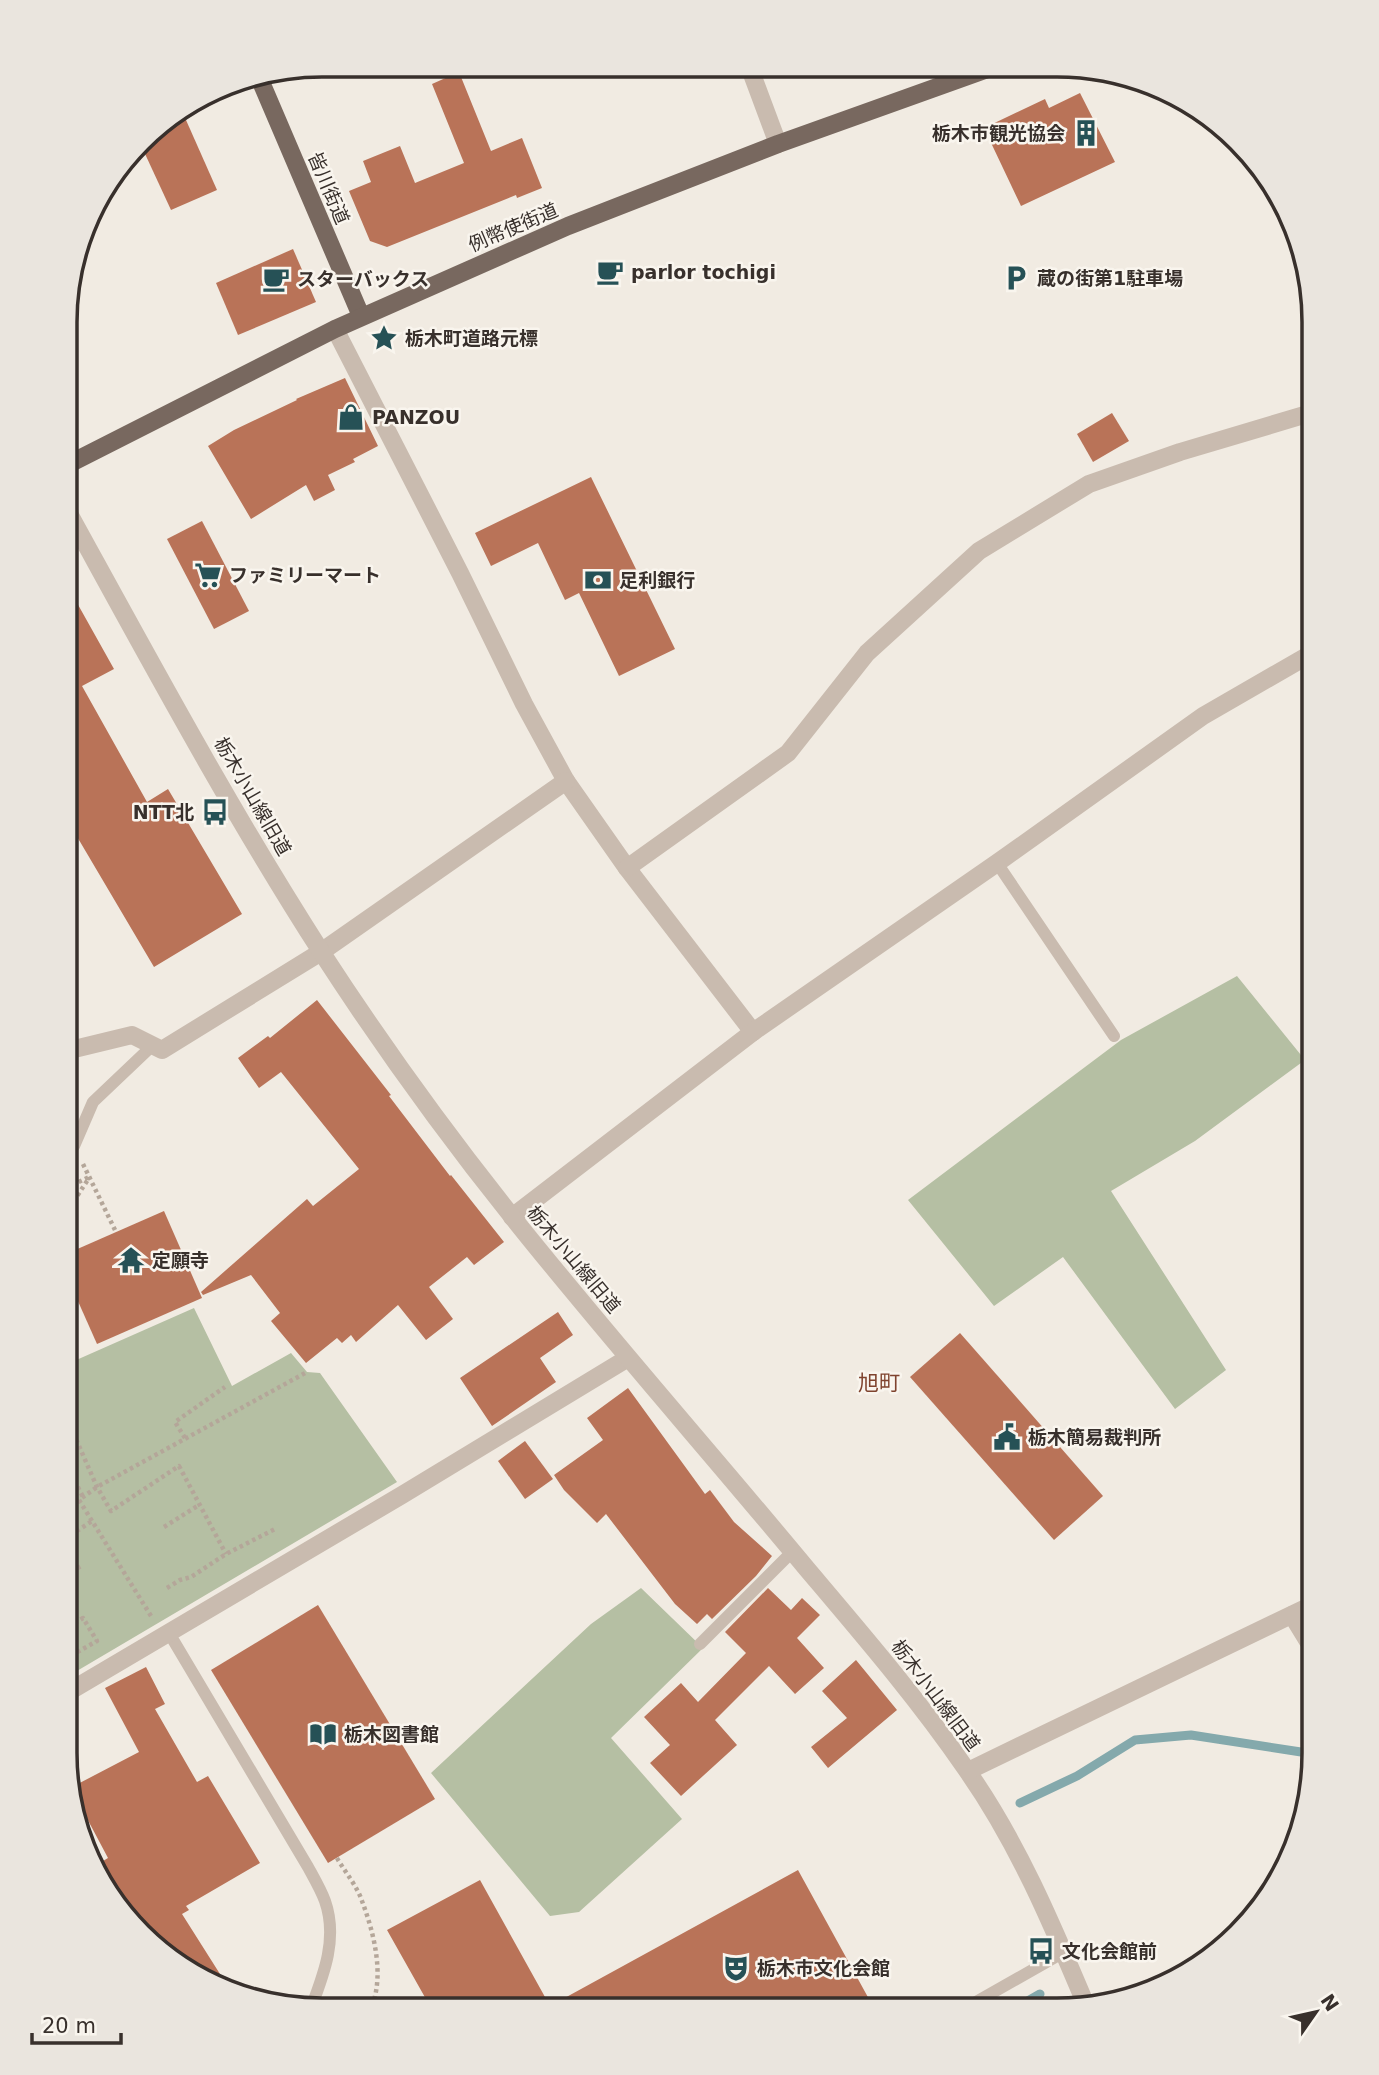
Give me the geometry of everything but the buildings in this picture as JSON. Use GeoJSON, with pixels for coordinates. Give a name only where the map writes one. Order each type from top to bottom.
{"type":"FeatureCollection","features":[{"type":"Feature","properties":{"kind":"main road","name":"例幣使街道"},"geometry":{"type":"LineString","coordinates":[[77,461],[361,316],[568,226],[778,144],[965,77]]}},
{"type":"Feature","properties":{"kind":"main road","name":"皆川街道"},"geometry":{"type":"LineString","coordinates":[[262,85],[361,316]]}},
{"type":"Feature","properties":{"kind":"street"},"geometry":{"type":"LineString","coordinates":[[753,77],[778,144]]}},
{"type":"Feature","properties":{"kind":"street"},"geometry":{"type":"LineString","coordinates":[[335,329],[524,704],[566,781],[627,868],[753,1032]]}},
{"type":"Feature","properties":{"kind":"street"},"geometry":{"type":"LineString","coordinates":[[627,868],[789,753],[867,653],[979,551],[1089,484],[1180,452],[1302,416]]}},
{"type":"Feature","properties":{"kind":"street","name":"栃木小山線旧道"},"geometry":{"type":"LineString","coordinates":[[77,528],[226,793],[321,952],[397,1063],[512,1217],[898,1676],[968,1772],[1013,1846],[1051,1922],[1082,1996]]}},
{"type":"Feature","properties":{"kind":"street"},"geometry":{"type":"LineString","coordinates":[[512,1217],[753,1032],[1203,716],[1302,659]]}},
{"type":"Feature","properties":{"kind":"street"},"geometry":{"type":"LineString","coordinates":[[77,1048],[132,1035],[162,1050],[321,952],[566,781]]}},
{"type":"Feature","properties":{"kind":"street"},"geometry":{"type":"LineString","coordinates":[[77,1687],[628,1358]]}},
{"type":"Feature","properties":{"kind":"street"},"geometry":{"type":"LineString","coordinates":[[968,1772],[1301,1610]]}},
{"type":"Feature","properties":{"kind":"street"},"geometry":{"type":"LineString","coordinates":[[1292,1615],[1301,1630]]}},
{"type":"Feature","properties":{"kind":"lane"},"geometry":{"type":"LineString","coordinates":[[997,863],[1114,1036]]}},
{"type":"Feature","properties":{"kind":"lane"},"geometry":{"type":"LineString","coordinates":[[77,1139],[93,1102],[153,1045]]}},
{"type":"Feature","properties":{"kind":"lane"},"geometry":{"type":"LineString","coordinates":[[700,1644],[793,1551]]}},
{"type":"Feature","properties":{"kind":"lane"},"geometry":{"type":"LineString","coordinates":[[169,1633],[326,1902],[331,1932],[326,1971],[315,1998]]}},
{"type":"Feature","properties":{"kind":"lane"},"geometry":{"type":"LineString","coordinates":[[983,1998],[1064,1952]]}},
{"type":"Feature","properties":{"kind":"path"},"geometry":{"type":"LineString","coordinates":[[77,1152],[115,1230]]}},
{"type":"Feature","properties":{"kind":"path"},"geometry":{"type":"LineString","coordinates":[[77,1183],[89,1177]]}},
{"type":"Feature","properties":{"kind":"path"},"geometry":{"type":"LineString","coordinates":[[77,1196],[89,1177]]}},
{"type":"Feature","properties":{"kind":"path"},"geometry":{"type":"LineString","coordinates":[[77,1501],[97,1487],[307,1372]]}},
{"type":"Feature","properties":{"kind":"path"},"geometry":{"type":"LineString","coordinates":[[186,1438],[175,1422],[225,1387]]}},
{"type":"Feature","properties":{"kind":"path"},"geometry":{"type":"LineString","coordinates":[[77,1441],[111,1511],[178,1466],[226,1554]]}},
{"type":"Feature","properties":{"kind":"path"},"geometry":{"type":"LineString","coordinates":[[77,1489],[92,1521],[151,1616]]}},
{"type":"Feature","properties":{"kind":"path"},"geometry":{"type":"LineString","coordinates":[[164,1527],[200,1505]]}},
{"type":"Feature","properties":{"kind":"path"},"geometry":{"type":"LineString","coordinates":[[77,1531],[92,1521]]}},
{"type":"Feature","properties":{"kind":"path"},"geometry":{"type":"LineString","coordinates":[[167,1588],[275,1529]]}},
{"type":"Feature","properties":{"kind":"path"},"geometry":{"type":"LineString","coordinates":[[77,1568],[83,1565]]}},
{"type":"Feature","properties":{"kind":"path"},"geometry":{"type":"LineString","coordinates":[[77,1622],[83,1618],[97,1641],[77,1652]]}},
{"type":"Feature","properties":{"kind":"path"},"geometry":{"type":"LineString","coordinates":[[337,1858],[362,1899],[376,1953],[376,1998]]}},
{"type":"Feature","properties":{"kind":"green space"},"geometry":{"type":"Polygon","coordinates":[[[1237,976],[1301,1056],[1301,1063],[1195,1141],[1111,1191],[1226,1370],[1175,1409],[1063,1257],[994,1306],[908,1200],[1121,1040],[1237,976]]]}},
{"type":"Feature","properties":{"kind":"green space"},"geometry":{"type":"Polygon","coordinates":[[[194,1308],[232,1386],[291,1353],[307,1372],[320,1373],[397,1482],[77,1671],[77,1360],[194,1308]]]}},
{"type":"Feature","properties":{"kind":"green space"},"geometry":{"type":"Polygon","coordinates":[[[641,1588],[703,1648],[611,1738],[682,1819],[579,1912],[550,1916],[431,1773],[591,1624],[641,1588]]]}},
{"type":"Feature","properties":{"kind":"waterway"},"geometry":{"type":"LineString","coordinates":[[1020,1803],[1077,1776],[1135,1740],[1191,1735],[1301,1752]]}},
{"type":"Feature","properties":{"kind":"waterway"},"geometry":{"type":"LineString","coordinates":[[1033,1998],[1040,1994]]}},
{"type":"Feature","properties":{"kind":"place","name":"栃木市観光協会"},"geometry":{"type":"Point","coordinates":[1086,133]}},
{"type":"Feature","properties":{"kind":"place","name":"parlor tochigi"},"geometry":{"type":"Point","coordinates":[610,272]}},
{"type":"Feature","properties":{"kind":"place","name":"蔵の街第1駐車場"},"geometry":{"type":"Point","coordinates":[1016,278]}},
{"type":"Feature","properties":{"kind":"place","name":"スターバックス"},"geometry":{"type":"Point","coordinates":[276,279]}},
{"type":"Feature","properties":{"kind":"place","name":"栃木町道路元標"},"geometry":{"type":"Point","coordinates":[384,338]}},
{"type":"Feature","properties":{"kind":"place","name":"PANZOU"},"geometry":{"type":"Point","coordinates":[351,417]}},
{"type":"Feature","properties":{"kind":"place","name":"ファミリーマート"},"geometry":{"type":"Point","coordinates":[208,575]}},
{"type":"Feature","properties":{"kind":"place","name":"足利銀行"},"geometry":{"type":"Point","coordinates":[598,580]}},
{"type":"Feature","properties":{"kind":"place","name":"NTT北"},"geometry":{"type":"Point","coordinates":[215,812]}},
{"type":"Feature","properties":{"kind":"place","name":"定願寺"},"geometry":{"type":"Point","coordinates":[131,1260]}},
{"type":"Feature","properties":{"kind":"place","name":"栃木簡易裁判所"},"geometry":{"type":"Point","coordinates":[1007,1437]}},
{"type":"Feature","properties":{"kind":"place","name":"栃木図書館"},"geometry":{"type":"Point","coordinates":[323,1734]}},
{"type":"Feature","properties":{"kind":"place","name":"文化会館前"},"geometry":{"type":"Point","coordinates":[1041,1951]}},
{"type":"Feature","properties":{"kind":"place","name":"栃木市文化会館"},"geometry":{"type":"Point","coordinates":[736,1968]}},
{"type":"Feature","properties":{"kind":"district","name":"旭町"},"geometry":{"type":"Point","coordinates":[879,1383]}}]}
